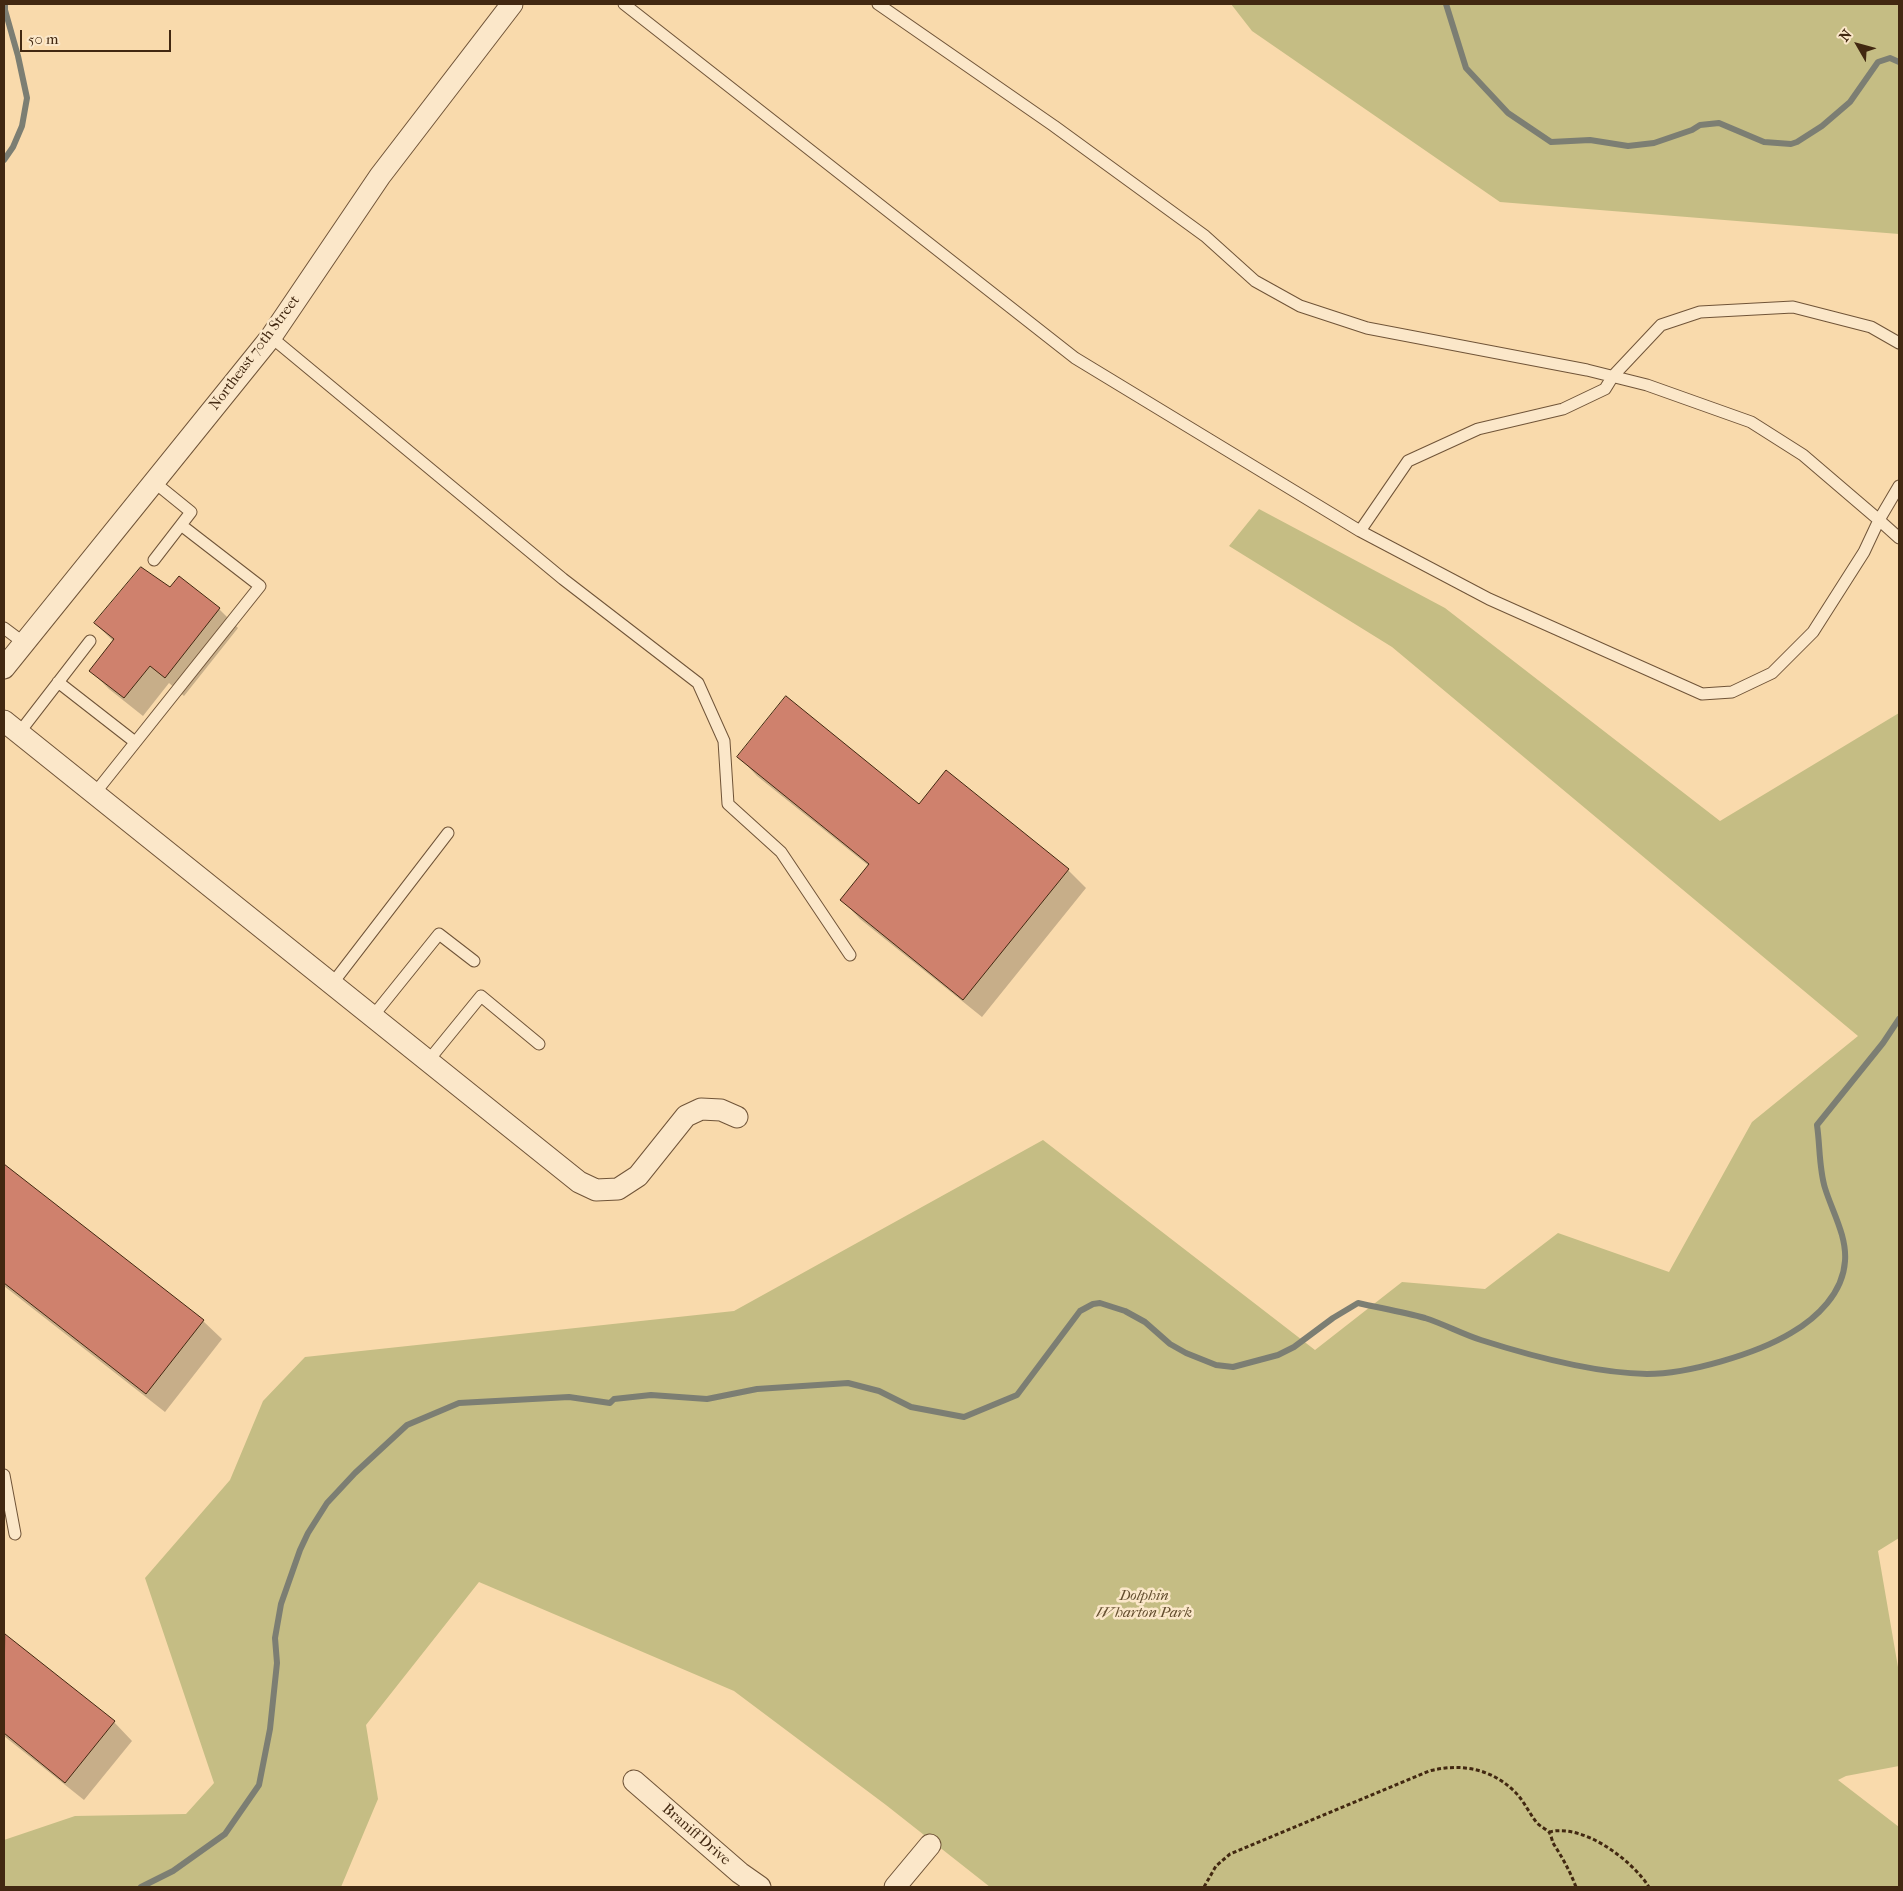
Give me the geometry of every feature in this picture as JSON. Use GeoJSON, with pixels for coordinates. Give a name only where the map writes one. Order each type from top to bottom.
{"type":"FeatureCollection","features":[{"type":"Feature","properties":{"kind":"street","name":"Northeast 70th Street"},"geometry":{"type":"LineString","coordinates":[[4,668],[271,337],[380,176],[512,4]]}},
{"type":"Feature","properties":{"kind":"street"},"geometry":{"type":"LineString","coordinates":[[11,727],[579,1182],[596,1190],[618,1189],[638,1176],[686,1116],[701,1110],[721,1110],[737,1117]]}},
{"type":"Feature","properties":{"kind":"street","name":"Braniff Drive"},"geometry":{"type":"LineString","coordinates":[[634,1781],[735,1880],[760,1887]]}},
{"type":"Feature","properties":{"kind":"street"},"geometry":{"type":"LineString","coordinates":[[895,1887],[930,1844]]}},
{"type":"Feature","properties":{"kind":"lane"},"geometry":{"type":"LineString","coordinates":[[624,4],[1075,358],[1360,531],[1489,599],[1702,694],[1732,692],[1772,673],[1813,632],[1864,552],[1879,520],[1899,486]]}},
{"type":"Feature","properties":{"kind":"lane"},"geometry":{"type":"LineString","coordinates":[[878,4],[1054,126],[1197,230],[1255,282],[1300,306],[1367,328],[1540,360],[1647,385],[1751,422],[1803,456],[1899,538]]}},
{"type":"Feature","properties":{"kind":"lane"},"geometry":{"type":"LineString","coordinates":[[1360,531],[1408,461],[1478,429],[1563,410],[1605,389],[1612,376],[1661,325],[1700,312],[1794,307],[1871,327],[1899,343]]}},
{"type":"Feature","properties":{"kind":"lane"},"geometry":{"type":"LineString","coordinates":[[271,337],[563,579],[698,683],[724,741],[728,804],[781,852],[850,955]]}},
{"type":"Feature","properties":{"kind":"lane"},"geometry":{"type":"LineString","coordinates":[[154,482],[192,512],[154,560]]}},
{"type":"Feature","properties":{"kind":"lane"},"geometry":{"type":"LineString","coordinates":[[96,794],[135,742],[260,586],[181,525]]}},
{"type":"Feature","properties":{"kind":"lane"},"geometry":{"type":"LineString","coordinates":[[4,628],[24,643]]}},
{"type":"Feature","properties":{"kind":"lane"},"geometry":{"type":"LineString","coordinates":[[11,727],[58,682],[90,641]]}},
{"type":"Feature","properties":{"kind":"lane"},"geometry":{"type":"LineString","coordinates":[[58,682],[135,742]]}},
{"type":"Feature","properties":{"kind":"lane"},"geometry":{"type":"LineString","coordinates":[[332,984],[448,833]]}},
{"type":"Feature","properties":{"kind":"lane"},"geometry":{"type":"LineString","coordinates":[[373,1016],[439,934],[474,961]]}},
{"type":"Feature","properties":{"kind":"lane"},"geometry":{"type":"LineString","coordinates":[[428,1061],[481,996],[539,1044]]}},
{"type":"Feature","properties":{"kind":"lane"},"geometry":{"type":"LineString","coordinates":[[4,1475],[15,1534]]}},
{"type":"Feature","properties":{"kind":"path"},"geometry":{"type":"LineString","coordinates":[[1204,1887],[1216,1866],[1230,1854],[1429,1771],[1446,1767],[1474,1769],[1497,1778],[1514,1791],[1537,1822],[1549,1832],[1576,1887]]}},
{"type":"Feature","properties":{"kind":"path"},"geometry":{"type":"LineString","coordinates":[[1549,1832],[1557,1830],[1571,1833],[1601,1844],[1625,1861],[1649,1887]]}},
{"type":"Feature","properties":{"kind":"green space"},"geometry":{"type":"Polygon","coordinates":[[[1231,4],[1899,4],[1899,234],[1500,202],[1252,31],[1231,4]]]}},
{"type":"Feature","properties":{"kind":"green space","name":"Dolphin Wharton Park"},"geometry":{"type":"Polygon","coordinates":[[[1259,509],[1445,608],[1720,821],[1899,713],[1899,1538],[1878,1551],[1899,1673],[1899,1766],[1846,1776],[1838,1780],[1899,1827],[1899,1887],[990,1887],[886,1805],[734,1691],[479,1582],[366,1725],[378,1799],[341,1887],[4,1887],[4,1840],[75,1816],[186,1814],[214,1783],[145,1578],[230,1480],[263,1401],[305,1357],[734,1311],[1043,1140],[1315,1350],[1402,1282],[1485,1289],[1558,1233],[1669,1272],[1752,1122],[1858,1036],[1392,647],[1229,546],[1259,509]]]}},
{"type":"Feature","properties":{"kind":"building"},"geometry":{"type":"Polygon","coordinates":[[[141,567],[170,587],[179,576],[220,608],[165,678],[150,666],[124,698],[89,671],[114,639],[94,623],[141,567]]]}},
{"type":"Feature","properties":{"kind":"building"},"geometry":{"type":"Polygon","coordinates":[[[786,696],[919,804],[946,770],[1069,869],[963,1000],[840,900],[869,864],[737,757],[786,696]]]}},
{"type":"Feature","properties":{"kind":"building"},"geometry":{"type":"Polygon","coordinates":[[[4,1164],[204,1320],[146,1394],[4,1283],[4,1164]]]}},
{"type":"Feature","properties":{"kind":"building"},"geometry":{"type":"Polygon","coordinates":[[[5,1634],[115,1721],[65,1783],[4,1733],[5,1634]]]}},
{"type":"Feature","properties":{"kind":"waterway"},"geometry":{"type":"LineString","coordinates":[[4,160],[13,147],[22,126],[27,98],[5,4]]}},
{"type":"Feature","properties":{"kind":"waterway"},"geometry":{"type":"LineString","coordinates":[[1446,4],[1466,68],[1508,113],[1551,142],[1590,140],[1628,146],[1654,143],[1692,130],[1700,125],[1719,123],[1764,142],[1791,144],[1822,126],[1850,102],[1878,62],[1890,58],[1899,62]]}},
{"type":"Feature","properties":{"kind":"waterway"},"geometry":{"type":"LineString","coordinates":[[141,1887],[173,1871],[225,1834],[259,1785],[270,1729],[277,1663],[275,1638],[281,1604],[300,1550],[308,1533],[327,1503],[355,1473],[407,1425],[459,1403],[569,1397],[610,1403],[614,1399],[651,1395],[707,1399],[757,1389],[848,1383],[879,1391],[911,1407],[964,1417],[1017,1395],[1080,1311],[1093,1304],[1100,1303],[1125,1311],[1145,1322],[1170,1344],[1186,1353],[1216,1365],[1233,1367],[1278,1355],[1294,1347],[1333,1318],[1358,1303],[1425,1318],[1474,1338],[1521,1352],[1584,1367],[1606,1371],[1647,1374],[1682,1371],[1701,1367],[1760,1348],[1791,1333],[1819,1312],[1834,1294],[1843,1273],[1845,1261],[1844,1242],[1823,1181],[1817,1125],[1883,1043],[1899,1019]]}}]}
